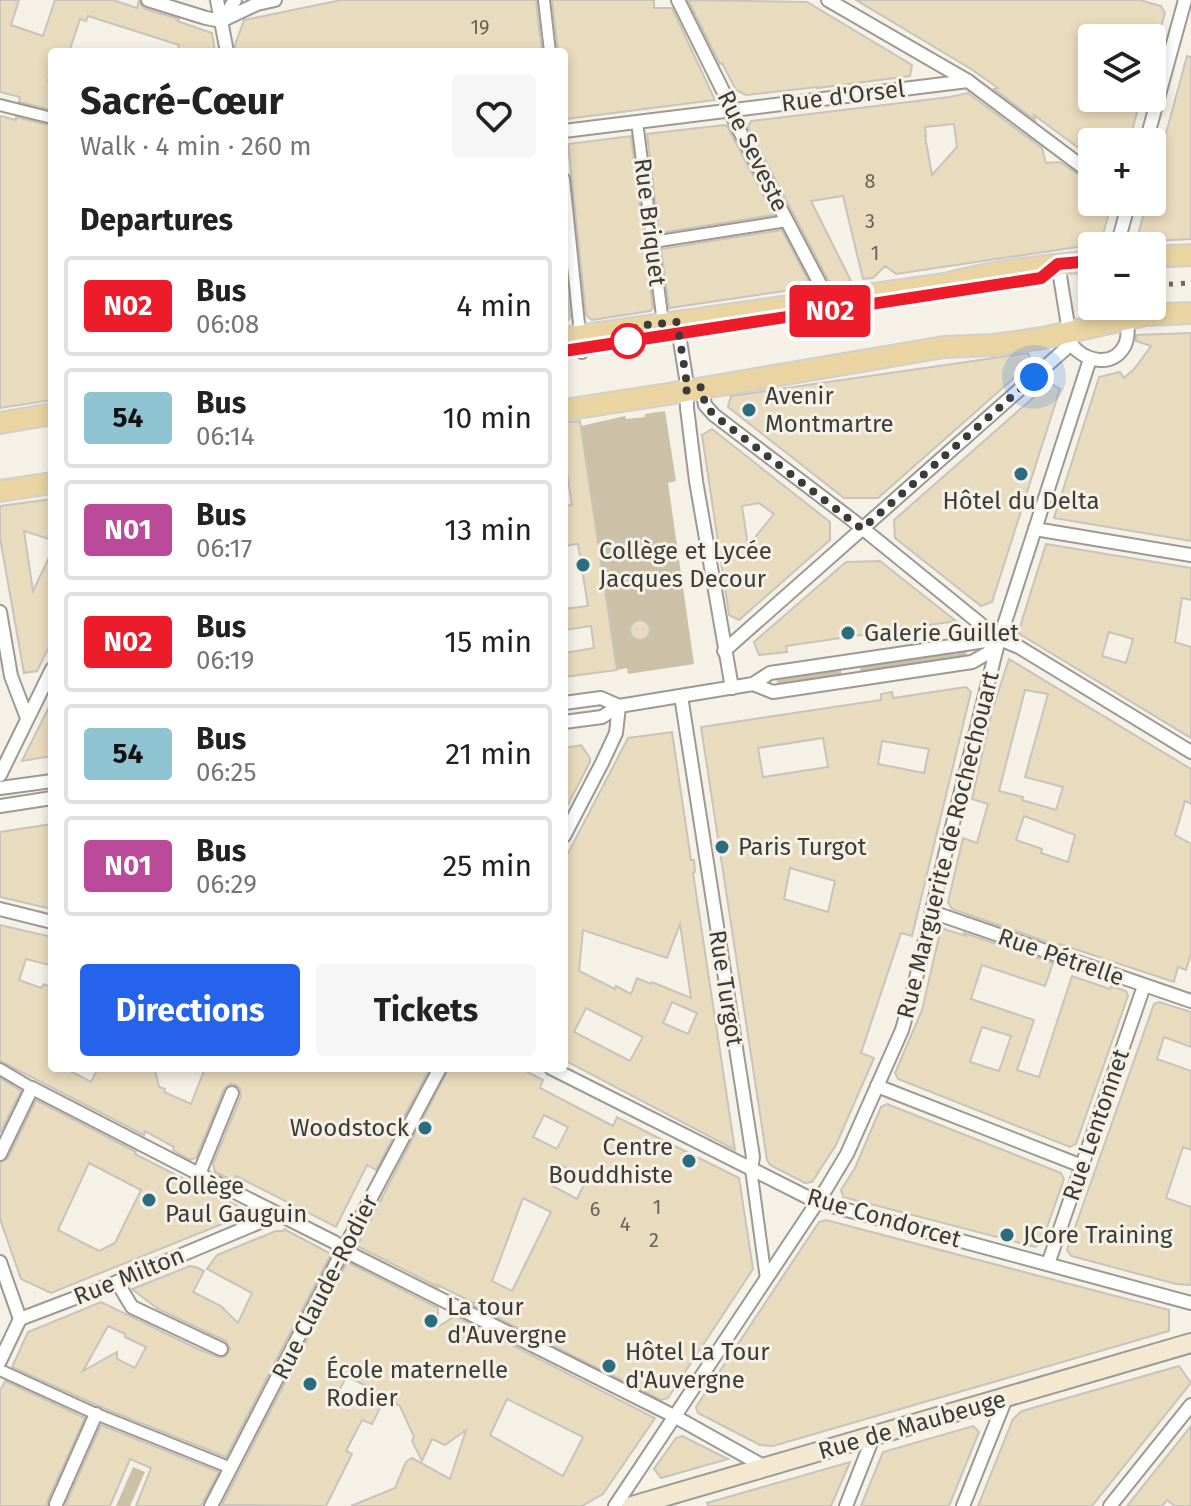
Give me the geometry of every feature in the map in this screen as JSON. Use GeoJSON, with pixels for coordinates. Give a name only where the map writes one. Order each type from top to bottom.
{"type":"FeatureCollection","features":[{"type":"Feature","properties":{"kind":"main road"},"geometry":{"type":"LineString","coordinates":[[1166,256],[1191,255]]}},
{"type":"Feature","properties":{"kind":"main road"},"geometry":{"type":"LineString","coordinates":[[575,342],[670,322],[1078,262]]}},
{"type":"Feature","properties":{"kind":"main road"},"geometry":{"type":"LineString","coordinates":[[1166,314],[1191,313]]}},
{"type":"Feature","properties":{"kind":"main road"},"geometry":{"type":"LineString","coordinates":[[568,409],[691,383],[944,347],[1070,338],[1109,320]]}},
{"type":"Feature","properties":{"kind":"main road"},"geometry":{"type":"LineString","coordinates":[[0,423],[48,415]]}},
{"type":"Feature","properties":{"kind":"main road"},"geometry":{"type":"LineString","coordinates":[[0,491],[48,484]]}},
{"type":"Feature","properties":{"kind":"main road","name":"Rue de Maubeuge"},"geometry":{"type":"LineString","coordinates":[[632,1506],[1191,1343]]}},
{"type":"Feature","properties":{"kind":"street"},"geometry":{"type":"LineString","coordinates":[[148,0],[221,21],[257,4],[275,0]]}},
{"type":"Feature","properties":{"kind":"street"},"geometry":{"type":"LineString","coordinates":[[217,0],[226,48]]}},
{"type":"Feature","properties":{"kind":"street"},"geometry":{"type":"LineString","coordinates":[[221,21],[235,0]]}},
{"type":"Feature","properties":{"kind":"street"},"geometry":{"type":"LineString","coordinates":[[544,0],[550,48]]}},
{"type":"Feature","properties":{"kind":"street","name":"Rue Seveste"},"geometry":{"type":"LineString","coordinates":[[678,0],[730,110],[829,301]]}},
{"type":"Feature","properties":{"kind":"street"},"geometry":{"type":"LineString","coordinates":[[828,0],[968,81],[1078,164]]}},
{"type":"Feature","properties":{"kind":"street"},"geometry":{"type":"LineString","coordinates":[[1150,128],[1185,0]]}},
{"type":"Feature","properties":{"kind":"street","name":"Rue d'Orsel"},"geometry":{"type":"LineString","coordinates":[[568,131],[968,81]]}},
{"type":"Feature","properties":{"kind":"street"},"geometry":{"type":"LineString","coordinates":[[0,105],[48,117]]}},
{"type":"Feature","properties":{"kind":"street","name":"Rue Briquet"},"geometry":{"type":"LineString","coordinates":[[637,122],[653,242],[670,322]]}},
{"type":"Feature","properties":{"kind":"street"},"geometry":{"type":"LineString","coordinates":[[653,242],[787,221]]}},
{"type":"Feature","properties":{"kind":"street"},"geometry":{"type":"LineString","coordinates":[[568,238],[575,342]]}},
{"type":"Feature","properties":{"kind":"street"},"geometry":{"type":"LineString","coordinates":[[1058,264],[1070,338],[1078,353],[1103,361],[1113,357],[1125,345],[1126,320]]}},
{"type":"Feature","properties":{"kind":"street"},"geometry":{"type":"LineString","coordinates":[[670,322],[691,383],[712,413],[999,639],[1019,647],[1191,752]]}},
{"type":"Feature","properties":{"kind":"street"},"geometry":{"type":"LineString","coordinates":[[724,651],[1070,338]]}},
{"type":"Feature","properties":{"kind":"street","name":"Rue Marguerite de Rochechouart"},"geometry":{"type":"LineString","coordinates":[[615,1506],[847,1154],[902,1030],[999,639],[1090,359]]}},
{"type":"Feature","properties":{"kind":"street"},"geometry":{"type":"LineString","coordinates":[[691,383],[688,422],[732,688]]}},
{"type":"Feature","properties":{"kind":"street"},"geometry":{"type":"LineString","coordinates":[[688,422],[712,413]]}},
{"type":"Feature","properties":{"kind":"street"},"geometry":{"type":"LineString","coordinates":[[1035,529],[1191,555]]}},
{"type":"Feature","properties":{"kind":"street"},"geometry":{"type":"LineString","coordinates":[[0,612],[11,676],[27,718]]}},
{"type":"Feature","properties":{"kind":"street"},"geometry":{"type":"LineString","coordinates":[[568,721],[602,717],[619,706],[753,684],[770,673],[999,639]]}},
{"type":"Feature","properties":{"kind":"street"},"geometry":{"type":"LineString","coordinates":[[753,684],[773,692],[972,662],[988,653],[999,639]]}},
{"type":"Feature","properties":{"kind":"street"},"geometry":{"type":"LineString","coordinates":[[0,775],[48,682]]}},
{"type":"Feature","properties":{"kind":"street","name":"Rue Turgot"},"geometry":{"type":"LineString","coordinates":[[681,696],[753,1157],[751,1169],[766,1279]]}},
{"type":"Feature","properties":{"kind":"street"},"geometry":{"type":"LineString","coordinates":[[568,702],[601,698],[619,706]]}},
{"type":"Feature","properties":{"kind":"street"},"geometry":{"type":"LineString","coordinates":[[568,828],[616,733],[619,706]]}},
{"type":"Feature","properties":{"kind":"street"},"geometry":{"type":"LineString","coordinates":[[0,788],[48,782]]}},
{"type":"Feature","properties":{"kind":"street"},"geometry":{"type":"LineString","coordinates":[[0,806],[48,799]]}},
{"type":"Feature","properties":{"kind":"street"},"geometry":{"type":"LineString","coordinates":[[0,909],[48,921]]}},
{"type":"Feature","properties":{"kind":"street","name":"Rue Pétrelle"},"geometry":{"type":"LineString","coordinates":[[932,912],[1191,1001]]}},
{"type":"Feature","properties":{"kind":"street","name":"Rue Lentonnet"},"geometry":{"type":"LineString","coordinates":[[1048,1264],[1144,986]]}},
{"type":"Feature","properties":{"kind":"street"},"geometry":{"type":"LineString","coordinates":[[0,1069],[334,1242],[355,1256],[674,1416],[765,1467]]}},
{"type":"Feature","properties":{"kind":"street","name":"Rue Claude-Rodier"},"geometry":{"type":"LineString","coordinates":[[211,1506],[438,1072]]}},
{"type":"Feature","properties":{"kind":"street","name":"Rue Condorcet"},"geometry":{"type":"LineString","coordinates":[[559,1072],[817,1202],[1191,1303]]}},
{"type":"Feature","properties":{"kind":"street"},"geometry":{"type":"LineString","coordinates":[[877,1086],[1082,1166]]}},
{"type":"Feature","properties":{"kind":"street"},"geometry":{"type":"LineString","coordinates":[[0,1154],[32,1088]]}},
{"type":"Feature","properties":{"kind":"street"},"geometry":{"type":"LineString","coordinates":[[199,1174],[232,1093]]}},
{"type":"Feature","properties":{"kind":"street","name":"Rue Milton"},"geometry":{"type":"LineString","coordinates":[[20,1319],[279,1214]]}},
{"type":"Feature","properties":{"kind":"street"},"geometry":{"type":"LineString","coordinates":[[0,1262],[20,1319],[0,1361]]}},
{"type":"Feature","properties":{"kind":"street"},"geometry":{"type":"LineString","coordinates":[[117,1282],[132,1307],[221,1349]]}},
{"type":"Feature","properties":{"kind":"street"},"geometry":{"type":"LineString","coordinates":[[0,1370],[96,1414],[231,1468]]}},
{"type":"Feature","properties":{"kind":"street"},"geometry":{"type":"LineString","coordinates":[[963,1506],[1006,1398]]}},
{"type":"Feature","properties":{"kind":"street"},"geometry":{"type":"LineString","coordinates":[[1110,1506],[1191,1405]]}},
{"type":"Feature","properties":{"kind":"street"},"geometry":{"type":"LineString","coordinates":[[56,1504],[96,1414]]}},
{"type":"Feature","properties":{"kind":"street"},"geometry":{"type":"LineString","coordinates":[[846,1506],[874,1435]]}},
{"type":"Feature","properties":{"kind":"shaded area"},"geometry":{"type":"Polygon","coordinates":[[[665,411],[676,481],[668,483],[694,664],[628,674],[627,668],[617,670],[581,426],[665,411]]]}},
{"type":"Feature","properties":{"kind":"shaded area"},"geometry":{"type":"Polygon","coordinates":[[[966,650],[967,657],[861,673],[860,666],[966,650]]]}},
{"type":"Feature","properties":{"kind":"shaded area"},"geometry":{"type":"Polygon","coordinates":[[[841,669],[842,676],[778,685],[776,678],[841,669]]]}},
{"type":"Feature","properties":{"kind":"shaded area"},"geometry":{"type":"Polygon","coordinates":[[[133,1467],[145,1472],[130,1506],[116,1506],[133,1467]]]}},
{"type":"Feature","properties":{"kind":"building"},"geometry":{"type":"Polygon","coordinates":[[[0,0],[19,0],[11,25],[43,36],[55,0],[113,0],[137,8],[139,0],[145,9],[212,33],[214,48],[178,48],[179,45],[88,16],[86,21],[80,19],[70,48],[48,48],[48,109],[19,102],[20,97],[0,92],[0,0]]]}},
{"type":"Feature","properties":{"kind":"building"},"geometry":{"type":"Polygon","coordinates":[[[341,0],[536,0],[542,48],[235,48],[244,20],[341,0]]]}},
{"type":"Feature","properties":{"kind":"building"},"geometry":{"type":"Polygon","coordinates":[[[552,0],[654,0],[654,8],[672,8],[715,100],[568,119],[568,48],[558,48],[552,0]]]}},
{"type":"Feature","properties":{"kind":"building"},"geometry":{"type":"Polygon","coordinates":[[[688,0],[807,2],[912,65],[910,76],[746,95],[736,90],[720,64],[688,0]]]}},
{"type":"Feature","properties":{"kind":"building"},"geometry":{"type":"Polygon","coordinates":[[[856,0],[1140,0],[1161,6],[1165,13],[1162,24],[1078,24],[1078,112],[1137,112],[1133,128],[1078,128],[1078,148],[1034,115],[1035,120],[971,69],[856,0]]]}},
{"type":"Feature","properties":{"kind":"building"},"geometry":{"type":"Polygon","coordinates":[[[1187,56],[1191,57],[1191,239],[1166,240],[1166,232],[1139,232],[1143,216],[1166,216],[1166,133],[1187,56]]]}},
{"type":"Feature","properties":{"kind":"building"},"geometry":{"type":"Polygon","coordinates":[[[968,93],[1042,148],[1046,163],[1060,162],[1078,174],[1078,216],[1108,216],[1104,232],[1078,232],[1078,247],[896,274],[885,266],[873,278],[863,279],[843,196],[811,201],[851,281],[834,284],[828,280],[748,127],[751,121],[968,93]],[[954,124],[925,127],[932,175],[957,147],[954,124]]]}},
{"type":"Feature","properties":{"kind":"building"},"geometry":{"type":"Polygon","coordinates":[[[0,116],[48,125],[48,401],[0,408],[0,116]]]}},
{"type":"Feature","properties":{"kind":"building"},"geometry":{"type":"Polygon","coordinates":[[[724,125],[774,215],[659,233],[647,134],[724,125]]]}},
{"type":"Feature","properties":{"kind":"building"},"geometry":{"type":"Polygon","coordinates":[[[631,136],[653,308],[592,320],[586,315],[568,144],[631,136]]]}},
{"type":"Feature","properties":{"kind":"building"},"geometry":{"type":"Polygon","coordinates":[[[782,230],[808,280],[804,288],[669,308],[661,249],[782,230]]]}},
{"type":"Feature","properties":{"kind":"building"},"geometry":{"type":"Polygon","coordinates":[[[1191,333],[1191,541],[1054,518],[1099,377],[1120,372],[1124,378],[1135,368],[1151,346],[1136,341],[1136,335],[1191,333]]]}},
{"type":"Feature","properties":{"kind":"building"},"geometry":{"type":"Polygon","coordinates":[[[1028,353],[1032,362],[878,498],[844,498],[728,407],[731,396],[1028,353]]]}},
{"type":"Feature","properties":{"kind":"building"},"geometry":{"type":"Polygon","coordinates":[[[1050,383],[1060,389],[992,602],[981,606],[895,538],[894,520],[1050,383]]]}},
{"type":"Feature","properties":{"kind":"building","name":"Collège et Lycée Jacques Decour"},"geometry":{"type":"Polygon","coordinates":[[[580,421],[617,670],[568,676],[568,652],[594,648],[591,626],[568,629],[568,608],[588,606],[578,544],[568,545],[568,506],[572,505],[568,479],[568,422],[580,421]]]}},
{"type":"Feature","properties":{"kind":"building"},"geometry":{"type":"Polygon","coordinates":[[[712,429],[830,522],[830,540],[739,620],[729,615],[702,435],[712,429]],[[759,503],[742,506],[748,546],[774,514],[759,503]]]}},
{"type":"Feature","properties":{"kind":"building"},"geometry":{"type":"Polygon","coordinates":[[[48,500],[48,539],[24,531],[33,591],[48,559],[48,649],[37,671],[24,673],[0,538],[0,506],[48,500]]]}},
{"type":"Feature","properties":{"kind":"building"},"geometry":{"type":"Polygon","coordinates":[[[1046,544],[1191,568],[1191,600],[1182,598],[1175,642],[1191,647],[1191,738],[1018,633],[1046,544]],[[1109,632],[1102,656],[1126,663],[1133,639],[1109,632]]]}},
{"type":"Feature","properties":{"kind":"building"},"geometry":{"type":"Polygon","coordinates":[[[880,561],[956,621],[786,646],[787,652],[759,655],[754,642],[846,562],[880,561]]]}},
{"type":"Feature","properties":{"kind":"building"},"geometry":{"type":"Polygon","coordinates":[[[640,620],[647,623],[650,630],[647,637],[640,640],[633,637],[630,630],[633,623],[640,620]]]}},
{"type":"Feature","properties":{"kind":"building"},"geometry":{"type":"Polygon","coordinates":[[[1009,659],[1191,769],[1191,804],[1185,801],[1175,835],[1191,844],[1191,954],[1186,970],[1178,967],[1174,982],[952,909],[948,902],[963,838],[977,843],[988,804],[972,799],[992,711],[1009,659]],[[1025,690],[999,791],[1056,810],[1063,787],[1025,777],[1048,694],[1025,690]],[[1024,816],[1016,840],[1068,862],[1075,835],[1024,816]]]}},
{"type":"Feature","properties":{"kind":"building"},"geometry":{"type":"Polygon","coordinates":[[[966,687],[971,692],[912,936],[901,933],[861,1053],[874,1058],[836,1145],[812,1182],[805,1183],[770,1165],[767,1160],[701,727],[881,700],[881,694],[892,692],[893,698],[966,687]],[[823,738],[758,748],[763,777],[828,767],[823,738]],[[882,741],[878,764],[924,773],[929,749],[882,741]],[[790,868],[784,899],[828,912],[835,881],[790,868]]]}},
{"type":"Feature","properties":{"kind":"building"},"geometry":{"type":"Polygon","coordinates":[[[48,709],[48,757],[22,761],[48,709]]]}},
{"type":"Feature","properties":{"kind":"building"},"geometry":{"type":"Polygon","coordinates":[[[672,732],[691,860],[694,860],[693,873],[735,1150],[568,1062],[568,853],[628,738],[672,732]],[[680,924],[667,958],[583,930],[579,971],[631,994],[637,978],[691,998],[680,924]],[[672,1002],[663,1023],[688,1034],[697,1013],[672,1002]],[[586,1008],[574,1032],[630,1061],[643,1037],[586,1008]]]}},
{"type":"Feature","properties":{"kind":"building"},"geometry":{"type":"Polygon","coordinates":[[[581,745],[590,762],[568,804],[568,747],[581,745]]]}},
{"type":"Feature","properties":{"kind":"building"},"geometry":{"type":"Polygon","coordinates":[[[48,825],[48,908],[0,897],[0,832],[48,825]]]}},
{"type":"Feature","properties":{"kind":"building"},"geometry":{"type":"Polygon","coordinates":[[[0,925],[48,936],[48,964],[26,959],[19,980],[41,988],[44,984],[48,986],[48,1072],[72,1072],[91,1082],[96,1072],[155,1072],[159,1087],[165,1089],[164,1092],[191,1104],[203,1072],[428,1072],[376,1170],[367,1165],[336,1227],[236,1176],[234,1181],[215,1172],[213,1164],[241,1096],[240,1088],[236,1085],[230,1084],[224,1089],[196,1158],[190,1160],[145,1131],[144,1135],[0,1061],[0,925]]]}},
{"type":"Feature","properties":{"kind":"building"},"geometry":{"type":"Polygon","coordinates":[[[941,928],[1053,963],[1045,986],[982,965],[971,999],[1034,1020],[1017,1070],[1039,1077],[1072,976],[1126,991],[1128,996],[1076,1144],[1070,1147],[898,1079],[895,1073],[922,1010],[941,928]],[[982,1027],[970,1062],[999,1071],[1011,1036],[982,1027]]]}},
{"type":"Feature","properties":{"kind":"building"},"geometry":{"type":"Polygon","coordinates":[[[1159,1002],[1191,1012],[1191,1047],[1164,1037],[1157,1059],[1191,1071],[1191,1150],[1183,1147],[1166,1198],[1191,1207],[1191,1285],[1176,1284],[1071,1256],[1067,1250],[1154,1004],[1159,1002]]]}},
{"type":"Feature","properties":{"kind":"building"},"geometry":{"type":"Polygon","coordinates":[[[447,1072],[528,1072],[543,1080],[540,1088],[613,1126],[617,1117],[739,1178],[753,1269],[668,1398],[661,1400],[357,1246],[447,1072]],[[544,1115],[533,1137],[557,1149],[568,1127],[544,1115]],[[561,1165],[551,1185],[577,1199],[587,1178],[561,1165]],[[523,1198],[492,1281],[512,1291],[551,1212],[523,1198]]]}},
{"type":"Feature","properties":{"kind":"building"},"geometry":{"type":"Polygon","coordinates":[[[0,1078],[21,1091],[0,1133],[0,1078]]]}},
{"type":"Feature","properties":{"kind":"building"},"geometry":{"type":"Polygon","coordinates":[[[36,1100],[135,1154],[223,1199],[222,1196],[227,1198],[238,1206],[237,1218],[51,1293],[21,1279],[0,1219],[0,1163],[8,1158],[36,1100]],[[89,1163],[58,1230],[99,1251],[115,1243],[141,1190],[89,1163]]]}},
{"type":"Feature","properties":{"kind":"building"},"geometry":{"type":"Polygon","coordinates":[[[887,1104],[1061,1173],[1064,1179],[1041,1244],[1035,1247],[843,1197],[841,1190],[855,1168],[881,1107],[887,1104]]]}},
{"type":"Feature","properties":{"kind":"building"},"geometry":{"type":"Polygon","coordinates":[[[826,1220],[1169,1310],[1169,1331],[773,1446],[760,1445],[698,1413],[696,1407],[819,1222],[826,1220]]]}},
{"type":"Feature","properties":{"kind":"building"},"geometry":{"type":"Polygon","coordinates":[[[283,1231],[331,1254],[226,1457],[103,1408],[12,1367],[28,1332],[101,1302],[198,1349],[225,1357],[230,1349],[226,1341],[158,1309],[132,1289],[190,1266],[196,1267],[204,1271],[193,1292],[221,1306],[238,1323],[252,1293],[207,1269],[217,1255],[283,1231]],[[108,1326],[83,1371],[117,1352],[117,1359],[135,1368],[146,1347],[125,1337],[125,1334],[108,1326]]]}},
{"type":"Feature","properties":{"kind":"building"},"geometry":{"type":"Polygon","coordinates":[[[347,1262],[438,1308],[438,1327],[455,1316],[655,1418],[603,1494],[582,1506],[351,1506],[395,1488],[406,1462],[412,1458],[450,1479],[466,1430],[445,1445],[432,1439],[422,1461],[400,1406],[385,1398],[372,1424],[362,1420],[346,1451],[352,1454],[326,1506],[222,1505],[347,1262]],[[347,1376],[336,1396],[358,1407],[368,1387],[347,1376]],[[507,1399],[490,1435],[563,1476],[583,1437],[507,1399]]]}},
{"type":"Feature","properties":{"kind":"building"},"geometry":{"type":"Polygon","coordinates":[[[1179,1366],[1191,1383],[1092,1506],[978,1506],[1013,1419],[1022,1411],[1179,1366]]]}},
{"type":"Feature","properties":{"kind":"building"},"geometry":{"type":"Polygon","coordinates":[[[5,1381],[85,1418],[47,1506],[0,1506],[0,1391],[5,1381]]]}},
{"type":"Feature","properties":{"kind":"building"},"geometry":{"type":"Polygon","coordinates":[[[101,1425],[219,1472],[201,1506],[136,1506],[151,1468],[130,1459],[110,1506],[65,1506],[101,1425]]]}},
{"type":"Feature","properties":{"kind":"building"},"geometry":{"type":"Polygon","coordinates":[[[973,1426],[979,1432],[949,1506],[861,1506],[883,1452],[973,1426]]]}},
{"type":"Feature","properties":{"kind":"building"},"geometry":{"type":"Polygon","coordinates":[[[1191,1426],[1191,1506],[1175,1506],[1167,1500],[1162,1506],[1127,1506],[1191,1426]]]}},
{"type":"Feature","properties":{"kind":"building"},"geometry":{"type":"Polygon","coordinates":[[[682,1436],[728,1459],[661,1478],[654,1469],[676,1438],[682,1436]]]}},
{"type":"Feature","properties":{"kind":"building"},"geometry":{"type":"Polygon","coordinates":[[[850,1462],[831,1506],[708,1506],[707,1503],[850,1462]]]}},
{"type":"Feature","properties":{"kind":"railway"},"geometry":{"type":"LineString","coordinates":[[1166,284],[1191,283]]}},
{"type":"Feature","properties":{"kind":"bus line","name":"N02"},"geometry":{"type":"LineString","coordinates":[[568,350],[1041,278],[1058,264],[1078,262]]}},
{"type":"Feature","properties":{"kind":"place","name":"Avenir Montmartre"},"geometry":{"type":"Point","coordinates":[749,410]}},
{"type":"Feature","properties":{"kind":"place","name":"Hôtel du Delta"},"geometry":{"type":"Point","coordinates":[1021,474]}},
{"type":"Feature","properties":{"kind":"place","name":"Collège et Lycée Jacques Decour"},"geometry":{"type":"Point","coordinates":[583,565]}},
{"type":"Feature","properties":{"kind":"place","name":"Galerie Guillet"},"geometry":{"type":"Point","coordinates":[848,633]}},
{"type":"Feature","properties":{"kind":"place","name":"Paris Turgot"},"geometry":{"type":"Point","coordinates":[722,847]}},
{"type":"Feature","properties":{"kind":"place","name":"Woodstock"},"geometry":{"type":"Point","coordinates":[425,1128]}},
{"type":"Feature","properties":{"kind":"place","name":"Centre Bouddhiste"},"geometry":{"type":"Point","coordinates":[689,1161]}},
{"type":"Feature","properties":{"kind":"place","name":"Collège Paul Gauguin"},"geometry":{"type":"Point","coordinates":[149,1200]}},
{"type":"Feature","properties":{"kind":"place","name":"JCore Training"},"geometry":{"type":"Point","coordinates":[1007,1235]}},
{"type":"Feature","properties":{"kind":"place","name":"La tour d'Auvergne"},"geometry":{"type":"Point","coordinates":[431,1321]}},
{"type":"Feature","properties":{"kind":"place","name":"Hôtel La Tour d'Auvergne"},"geometry":{"type":"Point","coordinates":[609,1366]}},
{"type":"Feature","properties":{"kind":"place","name":"École maternelle Rodier"},"geometry":{"type":"Point","coordinates":[310,1384]}},
{"type":"Feature","properties":{"kind":"route"},"geometry":{"type":"LineString","coordinates":[[628,341],[636,326],[677,322],[686,378],[685,391],[702,387],[705,405],[714,415],[862,529],[1034,377]]}}]}
